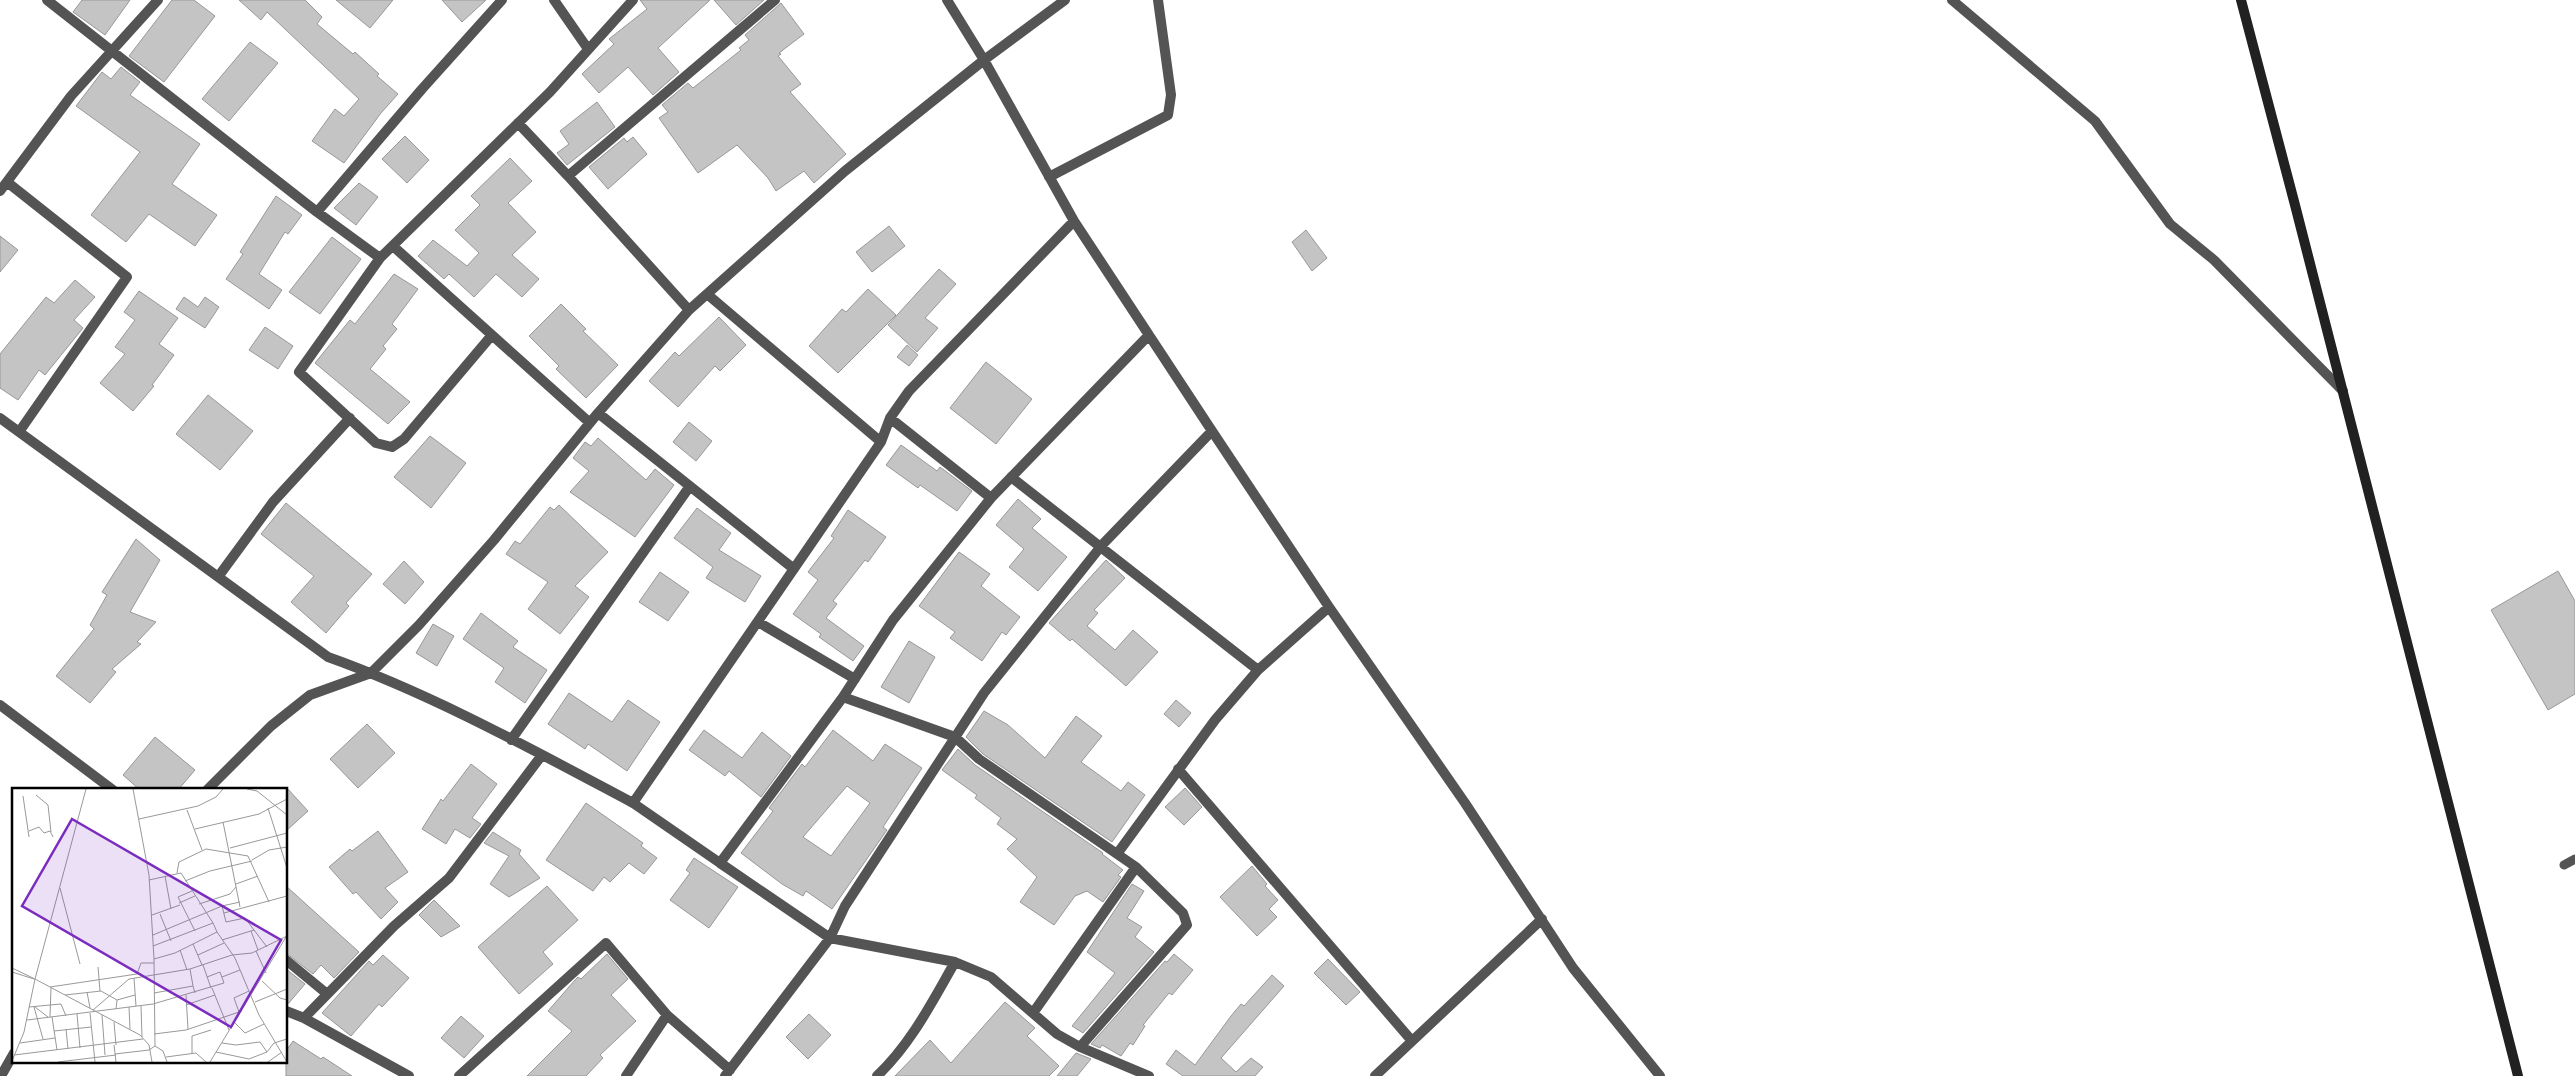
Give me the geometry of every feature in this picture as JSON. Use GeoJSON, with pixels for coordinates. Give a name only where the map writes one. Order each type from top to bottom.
{"type":"FeatureCollection","features":[{"type":"Feature","properties":{"kind":"main road"},"geometry":{"type":"LineString","coordinates":[[2240,0],[2343,391],[2518,1076]]}},
{"type":"Feature","properties":{"kind":"street"},"geometry":{"type":"LineString","coordinates":[[47,0],[317,212],[380,258]]}},
{"type":"Feature","properties":{"kind":"street"},"geometry":{"type":"LineString","coordinates":[[0,191],[71,96],[158,0]]}},
{"type":"Feature","properties":{"kind":"street"},"geometry":{"type":"LineString","coordinates":[[317,212],[422,89],[502,0]]}},
{"type":"Feature","properties":{"kind":"street"},"geometry":{"type":"LineString","coordinates":[[554,0],[588,50]]}},
{"type":"Feature","properties":{"kind":"street"},"geometry":{"type":"LineString","coordinates":[[492,335],[404,439],[392,447],[376,442],[299,372],[380,258],[394,247],[518,123],[633,0]]}},
{"type":"Feature","properties":{"kind":"street"},"geometry":{"type":"LineString","coordinates":[[568,176],[775,0]]}},
{"type":"Feature","properties":{"kind":"street"},"geometry":{"type":"LineString","coordinates":[[948,0],[984,60],[1074,221],[1212,431],[1329,607],[1465,803],[1573,968],[1660,1076]]}},
{"type":"Feature","properties":{"kind":"street"},"geometry":{"type":"LineString","coordinates":[[209,788],[271,726],[310,695],[371,673],[419,625],[494,540],[598,413],[689,310],[845,171],[984,60],[1065,0]]}},
{"type":"Feature","properties":{"kind":"street"},"geometry":{"type":"LineString","coordinates":[[1049,177],[1168,114],[1172,95],[1158,0]]}},
{"type":"Feature","properties":{"kind":"street"},"geometry":{"type":"LineString","coordinates":[[1952,0],[2095,122],[2170,224],[2214,260],[2343,391]]}},
{"type":"Feature","properties":{"kind":"street"},"geometry":{"type":"LineString","coordinates":[[518,123],[689,310]]}},
{"type":"Feature","properties":{"kind":"street"},"geometry":{"type":"LineString","coordinates":[[7,182],[127,277],[19,432]]}},
{"type":"Feature","properties":{"kind":"street"},"geometry":{"type":"LineString","coordinates":[[633,803],[881,442],[890,418],[909,391],[1074,221]]}},
{"type":"Feature","properties":{"kind":"street"},"geometry":{"type":"LineString","coordinates":[[394,247],[590,423]]}},
{"type":"Feature","properties":{"kind":"street"},"geometry":{"type":"LineString","coordinates":[[707,294],[881,442]]}},
{"type":"Feature","properties":{"kind":"street"},"geometry":{"type":"LineString","coordinates":[[720,863],[843,698],[893,620],[991,498],[1149,335]]}},
{"type":"Feature","properties":{"kind":"street"},"geometry":{"type":"LineString","coordinates":[[598,413],[794,569]]}},
{"type":"Feature","properties":{"kind":"street"},"geometry":{"type":"LineString","coordinates":[[0,418],[328,657],[371,673],[511,740],[633,803],[830,938],[955,962],[992,977],[1057,1034],[1080,1047],[1149,1076]]}},
{"type":"Feature","properties":{"kind":"street"},"geometry":{"type":"LineString","coordinates":[[218,577],[274,502],[350,418]]}},
{"type":"Feature","properties":{"kind":"street"},"geometry":{"type":"LineString","coordinates":[[890,418],[991,498]]}},
{"type":"Feature","properties":{"kind":"street"},"geometry":{"type":"LineString","coordinates":[[459,1076],[606,943],[667,1015],[728,1073],[830,938],[845,906],[984,693],[1102,545],[1212,431]]}},
{"type":"Feature","properties":{"kind":"street"},"geometry":{"type":"LineString","coordinates":[[1011,476],[1102,545],[1258,670]]}},
{"type":"Feature","properties":{"kind":"street"},"geometry":{"type":"LineString","coordinates":[[511,740],[690,486]]}},
{"type":"Feature","properties":{"kind":"street"},"geometry":{"type":"LineString","coordinates":[[1117,854],[1215,720],[1258,670],[1329,607]]}},
{"type":"Feature","properties":{"kind":"street"},"geometry":{"type":"LineString","coordinates":[[758,622],[855,679]]}},
{"type":"Feature","properties":{"kind":"street"},"geometry":{"type":"LineString","coordinates":[[843,698],[955,737],[980,759],[1136,867],[1183,913],[1187,926],[1080,1047]]}},
{"type":"Feature","properties":{"kind":"street"},"geometry":{"type":"LineString","coordinates":[[0,705],[109,788]]}},
{"type":"Feature","properties":{"kind":"street"},"geometry":{"type":"LineString","coordinates":[[304,1018],[326,993],[394,926],[450,878],[542,755]]}},
{"type":"Feature","properties":{"kind":"street"},"geometry":{"type":"LineString","coordinates":[[1178,769],[1412,1041]]}},
{"type":"Feature","properties":{"kind":"street"},"geometry":{"type":"LineString","coordinates":[[1033,1013],[1136,867]]}},
{"type":"Feature","properties":{"kind":"street"},"geometry":{"type":"LineString","coordinates":[[1375,1076],[1542,919]]}},
{"type":"Feature","properties":{"kind":"street"},"geometry":{"type":"LineString","coordinates":[[288,962],[326,993]]}},
{"type":"Feature","properties":{"kind":"street"},"geometry":{"type":"LineString","coordinates":[[877,1076],[893,1061],[914,1032],[955,962]]}},
{"type":"Feature","properties":{"kind":"street"},"geometry":{"type":"LineString","coordinates":[[288,1012],[304,1018],[409,1076]]}},
{"type":"Feature","properties":{"kind":"street"},"geometry":{"type":"LineString","coordinates":[[626,1076],[667,1015]]}},
{"type":"Feature","properties":{"kind":"street"},"geometry":{"type":"LineString","coordinates":[[1,1076],[12,1057]]}},
{"type":"Feature","properties":{"kind":"street"},"geometry":{"type":"LineString","coordinates":[[5,1076],[13,1064]]}},
{"type":"Feature","properties":{"kind":"lane"},"geometry":{"type":"LineString","coordinates":[[2564,866],[2575,858]]}},
{"type":"Feature","properties":{"kind":"building"},"geometry":{"type":"Polygon","coordinates":[[[82,0],[130,0],[105,35],[73,12],[82,0]]]}},
{"type":"Feature","properties":{"kind":"building"},"geometry":{"type":"Polygon","coordinates":[[[172,0],[194,0],[215,16],[164,82],[129,56],[172,0]]]}},
{"type":"Feature","properties":{"kind":"building"},"geometry":{"type":"Polygon","coordinates":[[[239,0],[305,0],[322,17],[317,24],[353,54],[355,52],[379,74],[377,76],[398,94],[381,113],[344,163],[312,141],[335,109],[344,116],[359,99],[267,12],[261,20],[239,0]]]}},
{"type":"Feature","properties":{"kind":"building"},"geometry":{"type":"Polygon","coordinates":[[[336,0],[393,0],[370,28],[336,0]]]}},
{"type":"Feature","properties":{"kind":"building"},"geometry":{"type":"Polygon","coordinates":[[[442,0],[486,0],[462,22],[442,0]]]}},
{"type":"Feature","properties":{"kind":"building"},"geometry":{"type":"Polygon","coordinates":[[[640,0],[710,0],[658,48],[679,72],[653,95],[628,67],[599,93],[582,74],[614,44],[609,39],[647,9],[640,0]]]}},
{"type":"Feature","properties":{"kind":"building"},"geometry":{"type":"Polygon","coordinates":[[[714,0],[764,0],[736,25],[714,0]]]}},
{"type":"Feature","properties":{"kind":"building"},"geometry":{"type":"Polygon","coordinates":[[[781,3],[804,34],[779,53],[781,54],[778,56],[801,84],[790,92],[846,154],[814,183],[804,171],[776,191],[768,178],[737,145],[698,173],[659,118],[668,112],[662,105],[688,83],[693,88],[741,50],[739,48],[749,40],[745,35],[781,3]]]}},
{"type":"Feature","properties":{"kind":"building"},"geometry":{"type":"Polygon","coordinates":[[[250,42],[278,63],[229,121],[202,99],[250,42]]]}},
{"type":"Feature","properties":{"kind":"building"},"geometry":{"type":"Polygon","coordinates":[[[121,67],[140,82],[130,95],[200,144],[172,184],[217,215],[195,246],[149,214],[126,242],[91,215],[140,152],[76,106],[102,72],[111,79],[121,67]]]}},
{"type":"Feature","properties":{"kind":"building"},"geometry":{"type":"Polygon","coordinates":[[[597,102],[615,127],[567,165],[557,153],[569,144],[560,131],[597,102]]]}},
{"type":"Feature","properties":{"kind":"building"},"geometry":{"type":"Polygon","coordinates":[[[405,136],[429,160],[407,183],[382,159],[405,136]]]}},
{"type":"Feature","properties":{"kind":"building"},"geometry":{"type":"Polygon","coordinates":[[[633,137],[647,154],[608,189],[589,167],[624,138],[627,142],[633,137]]]}},
{"type":"Feature","properties":{"kind":"building"},"geometry":{"type":"Polygon","coordinates":[[[510,158],[532,181],[508,203],[536,232],[512,255],[539,279],[522,297],[496,274],[474,297],[449,274],[444,279],[418,256],[433,240],[467,266],[479,253],[455,230],[480,205],[471,196],[510,158]]]}},
{"type":"Feature","properties":{"kind":"building"},"geometry":{"type":"Polygon","coordinates":[[[359,183],[378,197],[356,225],[334,208],[359,183]]]}},
{"type":"Feature","properties":{"kind":"building"},"geometry":{"type":"Polygon","coordinates":[[[276,196],[302,215],[288,234],[285,232],[259,274],[282,290],[269,309],[226,279],[243,254],[240,252],[276,196]]]}},
{"type":"Feature","properties":{"kind":"building"},"geometry":{"type":"Polygon","coordinates":[[[889,226],[905,246],[872,272],[856,252],[889,226]]]}},
{"type":"Feature","properties":{"kind":"building"},"geometry":{"type":"Polygon","coordinates":[[[1306,230],[1327,258],[1312,271],[1292,242],[1306,230]]]}},
{"type":"Feature","properties":{"kind":"building"},"geometry":{"type":"Polygon","coordinates":[[[0,236],[18,250],[0,272],[0,236]]]}},
{"type":"Feature","properties":{"kind":"building"},"geometry":{"type":"Polygon","coordinates":[[[332,237],[361,259],[320,314],[289,292],[332,237]]]}},
{"type":"Feature","properties":{"kind":"building"},"geometry":{"type":"Polygon","coordinates":[[[939,269],[956,284],[925,318],[938,328],[917,352],[888,325],[939,269]]]}},
{"type":"Feature","properties":{"kind":"building"},"geometry":{"type":"Polygon","coordinates":[[[394,274],[418,289],[392,324],[397,329],[383,346],[386,349],[370,369],[410,402],[388,424],[315,363],[350,320],[355,324],[394,274]]]}},
{"type":"Feature","properties":{"kind":"building"},"geometry":{"type":"Polygon","coordinates":[[[75,280],[95,297],[74,320],[83,328],[45,375],[39,370],[18,400],[0,388],[0,354],[46,297],[54,303],[75,280]]]}},
{"type":"Feature","properties":{"kind":"building"},"geometry":{"type":"Polygon","coordinates":[[[868,289],[896,315],[838,373],[809,346],[842,309],[846,312],[868,289]]]}},
{"type":"Feature","properties":{"kind":"building"},"geometry":{"type":"Polygon","coordinates":[[[139,291],[178,318],[159,344],[174,355],[152,385],[154,386],[133,411],[100,383],[125,354],[115,347],[135,320],[124,312],[139,291]]]}},
{"type":"Feature","properties":{"kind":"building"},"geometry":{"type":"Polygon","coordinates":[[[184,297],[198,307],[205,297],[219,307],[205,328],[176,309],[184,297]]]}},
{"type":"Feature","properties":{"kind":"building"},"geometry":{"type":"Polygon","coordinates":[[[561,304],[586,329],[583,331],[618,365],[586,398],[556,369],[559,366],[529,336],[561,304]]]}},
{"type":"Feature","properties":{"kind":"building"},"geometry":{"type":"Polygon","coordinates":[[[719,317],[746,345],[720,371],[715,366],[678,407],[649,381],[675,352],[679,356],[719,317]]]}},
{"type":"Feature","properties":{"kind":"building"},"geometry":{"type":"Polygon","coordinates":[[[265,327],[293,346],[278,369],[249,350],[265,327]]]}},
{"type":"Feature","properties":{"kind":"building"},"geometry":{"type":"Polygon","coordinates":[[[907,345],[918,355],[909,366],[897,357],[907,345]]]}},
{"type":"Feature","properties":{"kind":"building"},"geometry":{"type":"Polygon","coordinates":[[[986,362],[1032,399],[996,444],[950,408],[986,362]]]}},
{"type":"Feature","properties":{"kind":"building"},"geometry":{"type":"Polygon","coordinates":[[[208,395],[253,431],[220,470],[176,434],[208,395]]]}},
{"type":"Feature","properties":{"kind":"building"},"geometry":{"type":"Polygon","coordinates":[[[689,422],[712,441],[696,461],[673,442],[689,422]]]}},
{"type":"Feature","properties":{"kind":"building"},"geometry":{"type":"Polygon","coordinates":[[[430,436],[466,463],[431,508],[394,477],[430,436]]]}},
{"type":"Feature","properties":{"kind":"building"},"geometry":{"type":"Polygon","coordinates":[[[598,438],[646,480],[655,469],[674,485],[635,537],[570,492],[589,471],[573,458],[585,442],[591,446],[598,438]]]}},
{"type":"Feature","properties":{"kind":"building"},"geometry":{"type":"Polygon","coordinates":[[[901,445],[937,471],[940,467],[972,491],[957,511],[920,485],[918,488],[886,465],[901,445]]]}},
{"type":"Feature","properties":{"kind":"building"},"geometry":{"type":"Polygon","coordinates":[[[1018,499],[1041,519],[1032,528],[1067,557],[1038,591],[1009,567],[1024,549],[996,525],[1018,499]]]}},
{"type":"Feature","properties":{"kind":"building"},"geometry":{"type":"Polygon","coordinates":[[[286,503],[372,574],[346,603],[349,606],[326,633],[291,602],[314,576],[261,534],[286,503]]]}},
{"type":"Feature","properties":{"kind":"building"},"geometry":{"type":"Polygon","coordinates":[[[559,505],[608,552],[575,586],[589,597],[560,634],[528,609],[548,582],[506,554],[515,541],[520,544],[550,507],[554,510],[559,505]]]}},
{"type":"Feature","properties":{"kind":"building"},"geometry":{"type":"Polygon","coordinates":[[[697,508],[731,533],[719,550],[761,576],[745,602],[706,578],[713,567],[674,538],[697,508]]]}},
{"type":"Feature","properties":{"kind":"building"},"geometry":{"type":"Polygon","coordinates":[[[848,510],[886,537],[868,562],[865,560],[833,601],[837,604],[826,618],[864,646],[853,661],[819,637],[821,634],[793,614],[818,580],[808,572],[834,538],[831,536],[848,510]]]}},
{"type":"Feature","properties":{"kind":"building"},"geometry":{"type":"Polygon","coordinates":[[[136,539],[160,560],[130,612],[156,622],[137,642],[141,644],[112,669],[116,672],[90,703],[56,676],[94,629],[90,625],[107,595],[102,592],[136,539]]]}},
{"type":"Feature","properties":{"kind":"building"},"geometry":{"type":"Polygon","coordinates":[[[959,552],[990,574],[981,586],[1020,617],[1006,635],[1002,632],[982,661],[950,638],[955,632],[919,606],[959,552]]]}},
{"type":"Feature","properties":{"kind":"building"},"geometry":{"type":"Polygon","coordinates":[[[1106,560],[1125,578],[1094,610],[1098,613],[1087,626],[1115,650],[1133,630],[1158,652],[1126,686],[1072,639],[1070,641],[1049,623],[1106,560]]]}},
{"type":"Feature","properties":{"kind":"building"},"geometry":{"type":"Polygon","coordinates":[[[404,561],[424,582],[405,604],[383,584],[404,561]]]}},
{"type":"Feature","properties":{"kind":"building"},"geometry":{"type":"Polygon","coordinates":[[[2558,571],[2575,601],[2575,694],[2548,710],[2491,610],[2558,571]]]}},
{"type":"Feature","properties":{"kind":"building"},"geometry":{"type":"Polygon","coordinates":[[[660,572],[689,592],[668,621],[639,602],[660,572]]]}},
{"type":"Feature","properties":{"kind":"building"},"geometry":{"type":"Polygon","coordinates":[[[481,613],[518,641],[513,647],[547,670],[525,703],[495,682],[504,668],[463,639],[481,613]]]}},
{"type":"Feature","properties":{"kind":"building"},"geometry":{"type":"Polygon","coordinates":[[[433,624],[454,636],[437,666],[416,653],[433,624]]]}},
{"type":"Feature","properties":{"kind":"building"},"geometry":{"type":"Polygon","coordinates":[[[909,641],[935,657],[909,703],[881,687],[909,641]]]}},
{"type":"Feature","properties":{"kind":"building"},"geometry":{"type":"Polygon","coordinates":[[[569,693],[612,722],[628,700],[660,722],[627,771],[588,744],[585,749],[548,724],[569,693]]]}},
{"type":"Feature","properties":{"kind":"building"},"geometry":{"type":"Polygon","coordinates":[[[1176,700],[1191,713],[1179,727],[1164,714],[1176,700]]]}},
{"type":"Feature","properties":{"kind":"building"},"geometry":{"type":"Polygon","coordinates":[[[984,711],[1008,725],[1045,758],[1076,716],[1102,736],[1081,762],[1121,791],[1128,782],[1145,795],[1112,842],[983,754],[966,737],[984,711]]]}},
{"type":"Feature","properties":{"kind":"building"},"geometry":{"type":"Polygon","coordinates":[[[367,724],[395,753],[358,788],[330,759],[367,724]]]}},
{"type":"Feature","properties":{"kind":"building"},"geometry":{"type":"Polygon","coordinates":[[[704,730],[742,758],[762,732],[791,756],[761,797],[729,771],[725,776],[689,750],[704,730]]]}},
{"type":"Feature","properties":{"kind":"building"},"geometry":{"type":"Polygon","coordinates":[[[833,730],[873,761],[885,744],[922,768],[883,827],[887,830],[832,909],[806,891],[803,896],[782,884],[741,853],[773,811],[769,808],[802,764],[805,767],[833,730]],[[847,786],[803,837],[831,856],[870,803],[847,786]]]}},
{"type":"Feature","properties":{"kind":"building"},"geometry":{"type":"Polygon","coordinates":[[[155,737],[195,770],[180,788],[138,788],[123,775],[155,737]]]}},
{"type":"Feature","properties":{"kind":"building"},"geometry":{"type":"Polygon","coordinates":[[[958,749],[975,765],[1103,853],[1123,870],[1118,875],[1121,877],[1103,902],[1087,891],[1075,896],[1054,925],[1020,902],[1037,877],[1007,849],[1017,839],[997,824],[1001,818],[975,798],[977,795],[942,770],[958,749]]]}},
{"type":"Feature","properties":{"kind":"building"},"geometry":{"type":"Polygon","coordinates":[[[471,764],[497,784],[472,818],[481,824],[470,838],[455,829],[446,844],[422,829],[441,799],[443,801],[471,764]]]}},
{"type":"Feature","properties":{"kind":"building"},"geometry":{"type":"Polygon","coordinates":[[[1185,788],[1202,807],[1184,825],[1165,807],[1185,788]]]}},
{"type":"Feature","properties":{"kind":"building"},"geometry":{"type":"Polygon","coordinates":[[[288,789],[308,811],[288,829],[288,789]]]}},
{"type":"Feature","properties":{"kind":"building"},"geometry":{"type":"Polygon","coordinates":[[[586,803],[643,843],[641,846],[657,858],[644,874],[629,863],[610,882],[604,877],[593,891],[546,860],[586,803]]]}},
{"type":"Feature","properties":{"kind":"building"},"geometry":{"type":"Polygon","coordinates":[[[378,831],[408,872],[385,888],[398,902],[381,919],[356,892],[353,894],[329,867],[350,849],[352,851],[378,831]]]}},
{"type":"Feature","properties":{"kind":"building"},"geometry":{"type":"Polygon","coordinates":[[[493,832],[521,850],[519,854],[540,878],[509,897],[490,884],[509,856],[484,843],[493,832]]]}},
{"type":"Feature","properties":{"kind":"building"},"geometry":{"type":"Polygon","coordinates":[[[694,858],[738,887],[709,928],[670,900],[690,873],[686,870],[694,858]]]}},
{"type":"Feature","properties":{"kind":"building"},"geometry":{"type":"Polygon","coordinates":[[[1252,866],[1267,884],[1265,886],[1278,900],[1269,909],[1277,917],[1257,936],[1220,897],[1252,866]]]}},
{"type":"Feature","properties":{"kind":"building"},"geometry":{"type":"Polygon","coordinates":[[[1132,884],[1144,891],[1127,918],[1142,927],[1135,937],[1154,952],[1083,1033],[1072,1026],[1115,973],[1087,952],[1132,884]]]}},
{"type":"Feature","properties":{"kind":"building"},"geometry":{"type":"Polygon","coordinates":[[[547,886],[578,920],[543,952],[553,964],[519,994],[478,947],[547,886]]]}},
{"type":"Feature","properties":{"kind":"building"},"geometry":{"type":"Polygon","coordinates":[[[288,888],[359,952],[334,978],[321,965],[313,974],[288,955],[288,888]]]}},
{"type":"Feature","properties":{"kind":"building"},"geometry":{"type":"Polygon","coordinates":[[[434,900],[460,926],[441,937],[419,915],[434,900]]]}},
{"type":"Feature","properties":{"kind":"building"},"geometry":{"type":"Polygon","coordinates":[[[607,954],[628,979],[611,995],[636,1021],[600,1055],[603,1058],[586,1076],[527,1076],[572,1031],[548,1011],[578,977],[581,979],[607,954]]]}},
{"type":"Feature","properties":{"kind":"building"},"geometry":{"type":"Polygon","coordinates":[[[1174,954],[1193,970],[1172,995],[1169,993],[1143,1025],[1145,1026],[1133,1045],[1130,1043],[1121,1056],[1102,1045],[1100,1048],[1091,1044],[1165,961],[1167,962],[1174,954]]]}},
{"type":"Feature","properties":{"kind":"building"},"geometry":{"type":"Polygon","coordinates":[[[383,955],[409,978],[382,1007],[379,1004],[351,1036],[322,1013],[369,961],[373,965],[383,955]]]}},
{"type":"Feature","properties":{"kind":"building"},"geometry":{"type":"Polygon","coordinates":[[[1328,959],[1360,992],[1346,1005],[1314,973],[1328,959]]]}},
{"type":"Feature","properties":{"kind":"building"},"geometry":{"type":"Polygon","coordinates":[[[288,971],[305,984],[288,1004],[288,971]]]}},
{"type":"Feature","properties":{"kind":"building"},"geometry":{"type":"Polygon","coordinates":[[[1272,975],[1284,986],[1221,1058],[1236,1072],[1251,1058],[1263,1067],[1255,1076],[1183,1076],[1166,1064],[1176,1050],[1195,1065],[1241,1004],[1244,1006],[1272,975]]]}},
{"type":"Feature","properties":{"kind":"building"},"geometry":{"type":"Polygon","coordinates":[[[1005,1002],[1035,1028],[1027,1036],[1059,1066],[1049,1076],[895,1076],[930,1040],[951,1063],[1005,1002]]]}},
{"type":"Feature","properties":{"kind":"building"},"geometry":{"type":"Polygon","coordinates":[[[809,1014],[831,1035],[808,1059],[786,1037],[809,1014]]]}},
{"type":"Feature","properties":{"kind":"building"},"geometry":{"type":"Polygon","coordinates":[[[461,1016],[484,1036],[464,1058],[441,1038],[461,1016]]]}},
{"type":"Feature","properties":{"kind":"building"},"geometry":{"type":"Polygon","coordinates":[[[293,1041],[321,1059],[323,1057],[352,1076],[286,1076],[288,1048],[293,1041]]]}},
{"type":"Feature","properties":{"kind":"building"},"geometry":{"type":"Polygon","coordinates":[[[1076,1053],[1091,1059],[1077,1076],[1057,1076],[1076,1053]]]}}]}
